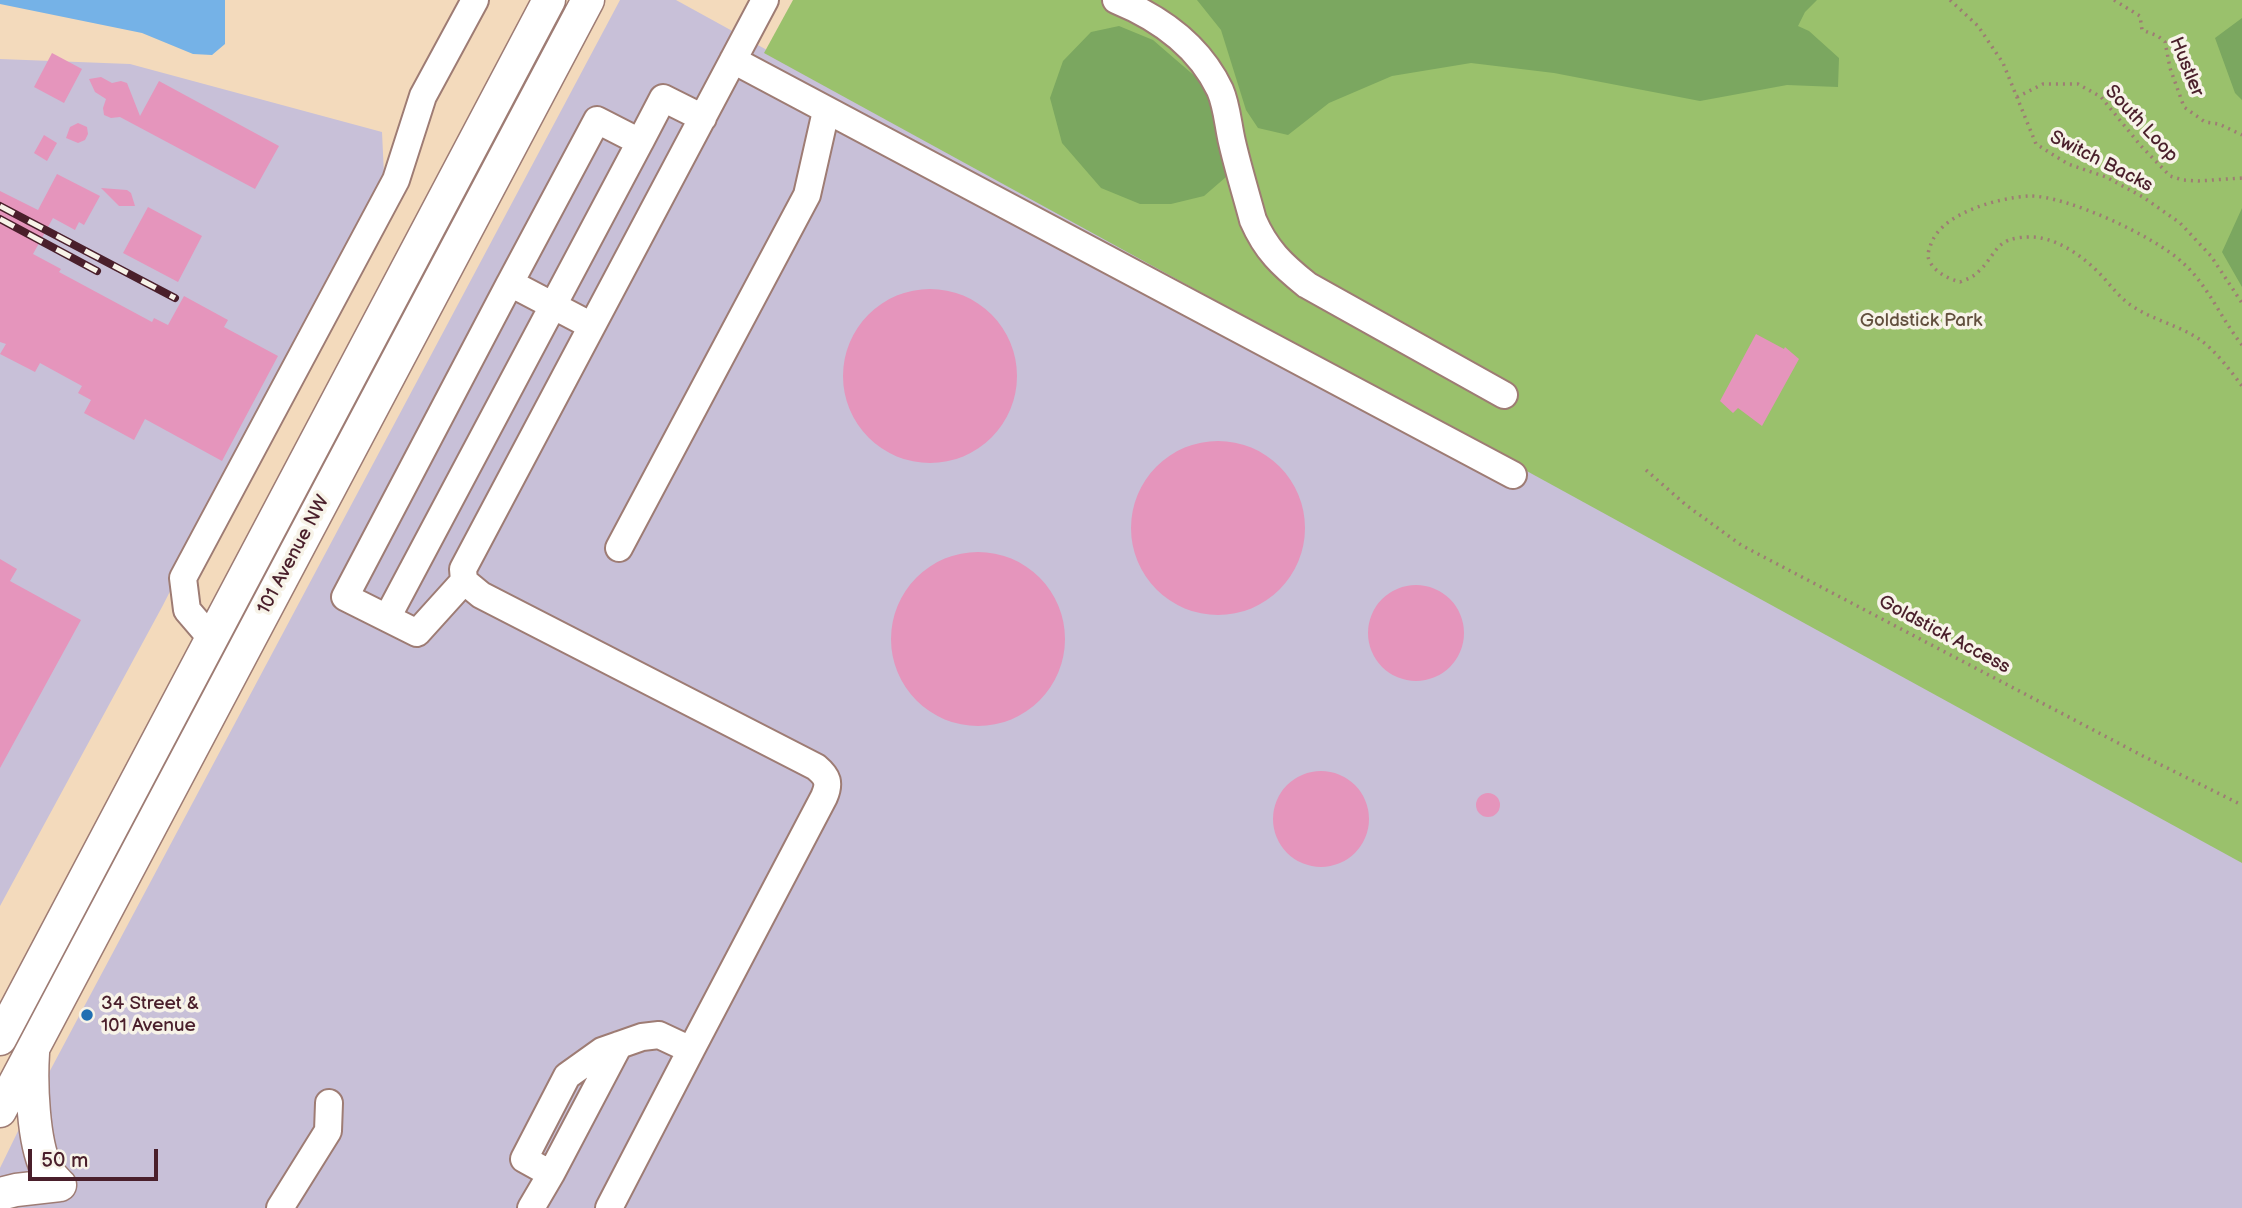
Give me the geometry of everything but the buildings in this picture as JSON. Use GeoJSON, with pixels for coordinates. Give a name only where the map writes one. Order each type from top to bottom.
{"type":"FeatureCollection","features":[{"type":"Feature","properties":{"kind":"main road","name":"101 Avenue NW"},"geometry":{"type":"LineString","coordinates":[[0,1039],[12,1004],[211,638],[549,0]]}},
{"type":"Feature","properties":{"kind":"main road","name":"101 Avenue NW"},"geometry":{"type":"LineString","coordinates":[[0,1111],[588,0]]}},
{"type":"Feature","properties":{"kind":"main road"},"geometry":{"type":"LineString","coordinates":[[0,1194],[60,1185],[46,1168],[35,1122],[32,1068],[34,1046]]}},
{"type":"Feature","properties":{"kind":"street"},"geometry":{"type":"LineString","coordinates":[[211,638],[187,610],[183,578],[396,180],[424,96],[475,0]]}},
{"type":"Feature","properties":{"kind":"street"},"geometry":{"type":"LineString","coordinates":[[640,142],[597,120],[345,597],[417,633],[464,581],[463,569],[765,0]]}},
{"type":"Feature","properties":{"kind":"street"},"geometry":{"type":"LineString","coordinates":[[1116,0],[1172,30],[1197,54],[1209,71],[1220,91],[1253,220],[1269,250],[1284,266],[1307,285],[1504,395]]}},
{"type":"Feature","properties":{"kind":"street"},"geometry":{"type":"LineString","coordinates":[[733,60],[1513,475]]}},
{"type":"Feature","properties":{"kind":"street"},"geometry":{"type":"LineString","coordinates":[[387,618],[663,98],[702,118]]}},
{"type":"Feature","properties":{"kind":"street"},"geometry":{"type":"LineString","coordinates":[[619,548],[807,195],[826,111]]}},
{"type":"Feature","properties":{"kind":"street"},"geometry":{"type":"LineString","coordinates":[[510,283],[592,326]]}},
{"type":"Feature","properties":{"kind":"street"},"geometry":{"type":"LineString","coordinates":[[464,581],[481,594],[826,775],[828,787],[824,797],[609,1208]]}},
{"type":"Feature","properties":{"kind":"street"},"geometry":{"type":"LineString","coordinates":[[527,1205],[551,1174],[524,1159],[567,1076],[602,1051],[642,1037],[659,1035],[691,1050]]}},
{"type":"Feature","properties":{"kind":"street"},"geometry":{"type":"LineString","coordinates":[[280,1208],[328,1131],[329,1103]]}},
{"type":"Feature","properties":{"kind":"path"},"geometry":{"type":"LineString","coordinates":[[1950,0],[1978,26],[2003,63],[2017,97]]}},
{"type":"Feature","properties":{"kind":"path","name":"Hustler"},"geometry":{"type":"LineString","coordinates":[[2114,0],[2140,16],[2142,30],[2165,42],[2170,68],[2184,107],[2205,122],[2219,124],[2242,135]]}},
{"type":"Feature","properties":{"kind":"path","name":"South Loop"},"geometry":{"type":"LineString","coordinates":[[2017,97],[2043,84],[2078,84],[2101,97],[2141,146],[2170,176],[2198,181],[2242,178]]}},
{"type":"Feature","properties":{"kind":"path","name":"Switch Backs"},"geometry":{"type":"LineString","coordinates":[[2017,97],[2036,144],[2068,164],[2106,177],[2143,197],[2180,223],[2211,256],[2242,303]]}},
{"type":"Feature","properties":{"kind":"path"},"geometry":{"type":"LineString","coordinates":[[2242,345],[2193,272],[2176,257],[2148,238],[2064,201],[2032,196],[1986,204],[1947,222],[1937,231],[1929,249],[1928,258],[1931,264],[1944,276],[1961,282],[1978,272],[2003,243],[2028,237],[2050,240],[2088,263],[2133,307],[2154,320],[2201,340],[2242,386]]}},
{"type":"Feature","properties":{"kind":"path","name":"Goldstick Access"},"geometry":{"type":"LineString","coordinates":[[1646,470],[1686,505],[1741,545],[2143,756],[2242,805]]}},
{"type":"Feature","properties":{"kind":"shaded area"},"geometry":{"type":"Polygon","coordinates":[[[620,0],[676,0],[2242,861],[2242,1208],[0,1208],[0,1168],[20,1127],[620,0]]]}},
{"type":"Feature","properties":{"kind":"shaded area"},"geometry":{"type":"Polygon","coordinates":[[[0,59],[130,64],[382,132],[384,175],[162,607],[0,906],[0,59]]]}},
{"type":"Feature","properties":{"kind":"green space","name":"Goldstick Park"},"geometry":{"type":"Polygon","coordinates":[[[793,0],[2242,0],[2242,863],[764,53],[793,0]]]}},
{"type":"Feature","properties":{"kind":"green space"},"geometry":{"type":"Polygon","coordinates":[[[1197,0],[1817,0],[1805,12],[1798,26],[1809,31],[1839,58],[1838,87],[1787,85],[1700,101],[1554,73],[1471,63],[1392,76],[1329,103],[1288,135],[1258,128],[1246,110],[1221,30],[1197,0]]]}},
{"type":"Feature","properties":{"kind":"green space"},"geometry":{"type":"Polygon","coordinates":[[[2242,18],[2242,100],[2235,93],[2215,38],[2242,18]]]}},
{"type":"Feature","properties":{"kind":"green space"},"geometry":{"type":"Polygon","coordinates":[[[1119,26],[1153,40],[1197,78],[1206,92],[1228,156],[1226,177],[1204,196],[1171,204],[1140,204],[1101,188],[1062,143],[1050,98],[1063,61],[1091,32],[1119,26]]]}},
{"type":"Feature","properties":{"kind":"green space"},"geometry":{"type":"Polygon","coordinates":[[[2242,208],[2242,287],[2222,252],[2242,208]]]}},
{"type":"Feature","properties":{"kind":"water"},"geometry":{"type":"Polygon","coordinates":[[[0,0],[225,0],[225,44],[212,55],[193,54],[142,33],[0,4],[0,0]]]}},
{"type":"Feature","properties":{"kind":"railway"},"geometry":{"type":"LineString","coordinates":[[0,206],[175,298]]}},
{"type":"Feature","properties":{"kind":"railway"},"geometry":{"type":"LineString","coordinates":[[0,219],[97,271]]}},
{"type":"Feature","properties":{"kind":"place","name":"34 Street & 101 Avenue"},"geometry":{"type":"Point","coordinates":[87,1015]}}]}
